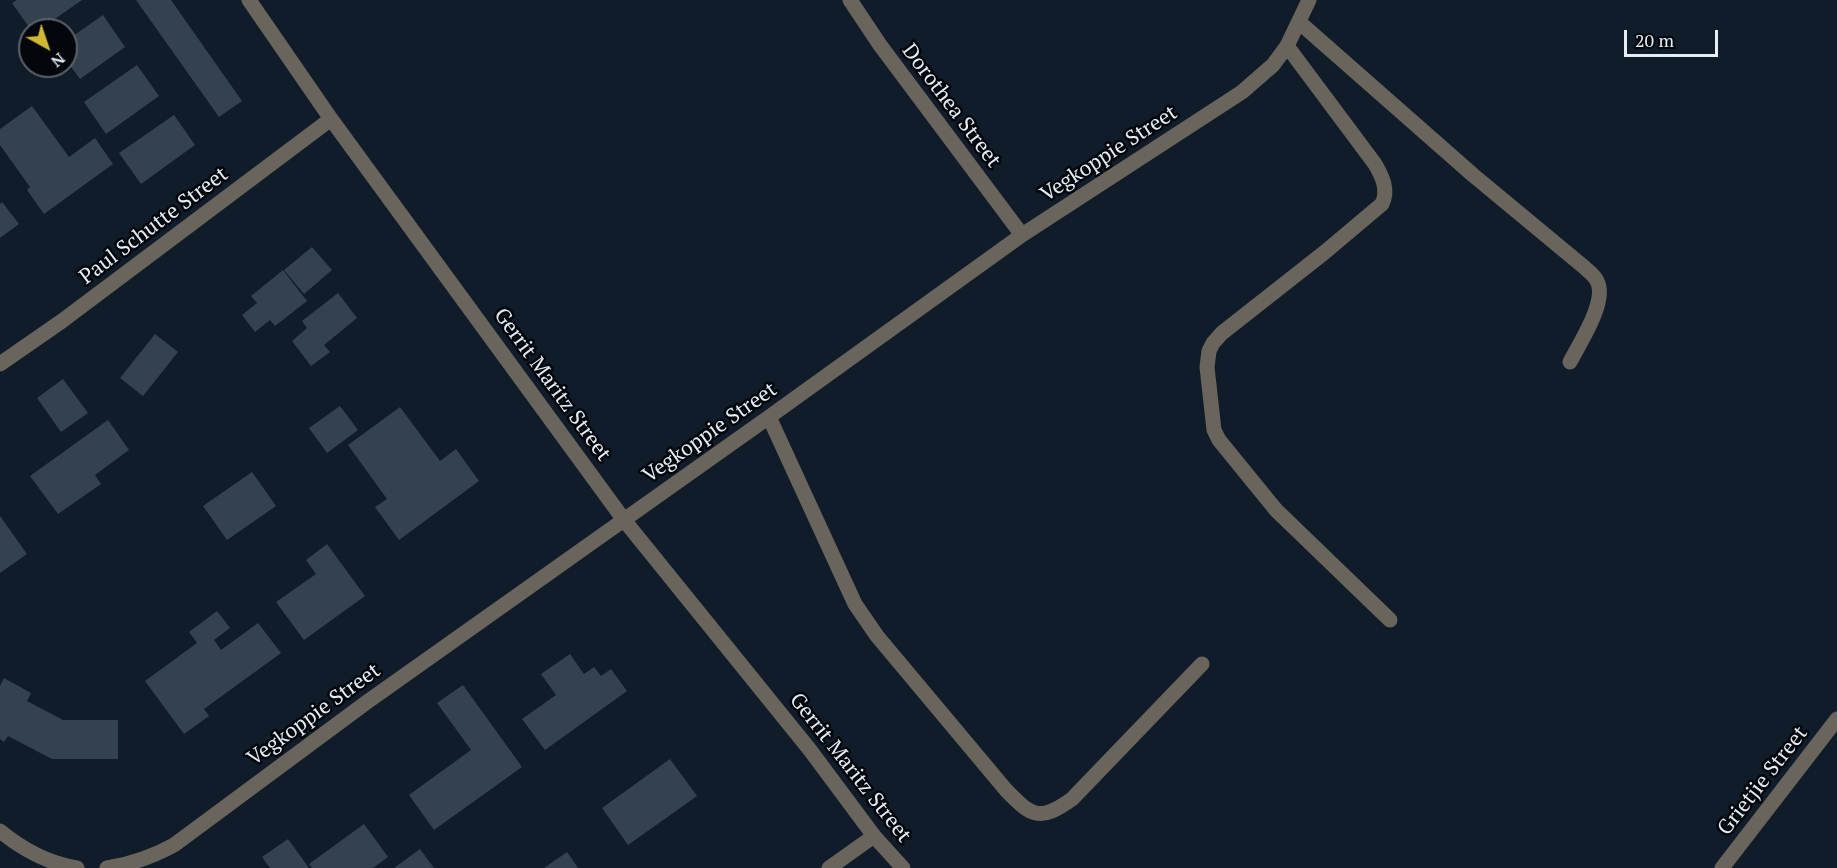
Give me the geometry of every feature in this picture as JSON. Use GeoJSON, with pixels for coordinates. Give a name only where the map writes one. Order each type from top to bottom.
{"type":"FeatureCollection","features":[{"type":"Feature","properties":{"kind":"street","name":"Gerrit Maritz Street"},"geometry":{"type":"LineString","coordinates":[[249,0],[331,119],[624,519],[810,750],[874,836],[903,868]]}},
{"type":"Feature","properties":{"kind":"street","name":"Dorothea Street"},"geometry":{"type":"LineString","coordinates":[[850,0],[880,45],[1022,235]]}},
{"type":"Feature","properties":{"kind":"street","name":"Vegkoppie Street"},"geometry":{"type":"LineString","coordinates":[[107,868],[126,865],[153,856],[174,845],[368,702],[1022,235],[1242,92],[1273,65],[1287,46],[1309,0]]}},
{"type":"Feature","properties":{"kind":"street"},"geometry":{"type":"LineString","coordinates":[[1299,22],[1473,175],[1584,267],[1597,281],[1600,294],[1598,305],[1570,362]]}},
{"type":"Feature","properties":{"kind":"street"},"geometry":{"type":"LineString","coordinates":[[1287,46],[1375,164],[1383,183],[1385,197],[1382,204],[1326,252],[1222,333],[1213,343],[1209,351],[1208,367],[1214,430],[1228,452],[1276,510],[1390,620]]}},
{"type":"Feature","properties":{"kind":"street","name":"Paul Schutte Street"},"geometry":{"type":"LineString","coordinates":[[0,364],[62,321],[331,119]]}},
{"type":"Feature","properties":{"kind":"street"},"geometry":{"type":"LineString","coordinates":[[769,417],[855,604],[878,636],[1024,809],[1036,814],[1048,814],[1072,799],[1202,664]]}},
{"type":"Feature","properties":{"kind":"street","name":"Grietjie Street"},"geometry":{"type":"LineString","coordinates":[[1722,868],[1837,719]]}},
{"type":"Feature","properties":{"kind":"street"},"geometry":{"type":"LineString","coordinates":[[0,831],[40,858],[77,868]]}},
{"type":"Feature","properties":{"kind":"street"},"geometry":{"type":"LineString","coordinates":[[829,868],[874,836]]}},
{"type":"Feature","properties":{"kind":"building"},"geometry":{"type":"Polygon","coordinates":[[[17,0],[82,0],[56,18],[23,18],[12,3],[17,0]]]}},
{"type":"Feature","properties":{"kind":"building"},"geometry":{"type":"Polygon","coordinates":[[[136,0],[171,0],[242,101],[219,117],[136,0]]]}},
{"type":"Feature","properties":{"kind":"building"},"geometry":{"type":"Polygon","coordinates":[[[103,15],[125,47],[80,79],[78,76],[78,33],[103,15]]]}},
{"type":"Feature","properties":{"kind":"building"},"geometry":{"type":"Polygon","coordinates":[[[137,65],[159,96],[106,134],[84,102],[137,65]]]}},
{"type":"Feature","properties":{"kind":"building"},"geometry":{"type":"Polygon","coordinates":[[[32,106],[69,157],[95,138],[113,164],[44,214],[27,190],[30,187],[0,145],[0,129],[32,106]]]}},
{"type":"Feature","properties":{"kind":"building"},"geometry":{"type":"Polygon","coordinates":[[[174,115],[195,145],[141,184],[119,153],[174,115]]]}},
{"type":"Feature","properties":{"kind":"building"},"geometry":{"type":"Polygon","coordinates":[[[2,202],[19,224],[0,238],[0,204],[2,202]]]}},
{"type":"Feature","properties":{"kind":"building"},"geometry":{"type":"Polygon","coordinates":[[[312,247],[332,270],[304,294],[284,270],[312,247]]]}},
{"type":"Feature","properties":{"kind":"building"},"geometry":{"type":"Polygon","coordinates":[[[283,270],[307,301],[275,326],[270,320],[255,332],[242,315],[257,303],[251,296],[283,270]]]}},
{"type":"Feature","properties":{"kind":"building"},"geometry":{"type":"Polygon","coordinates":[[[338,293],[357,318],[324,345],[330,352],[311,366],[292,341],[307,328],[302,321],[338,293]]]}},
{"type":"Feature","properties":{"kind":"building"},"geometry":{"type":"Polygon","coordinates":[[[155,334],[178,352],[143,396],[120,378],[155,334]]]}},
{"type":"Feature","properties":{"kind":"building"},"geometry":{"type":"Polygon","coordinates":[[[63,379],[88,413],[61,432],[37,398],[63,379]]]}},
{"type":"Feature","properties":{"kind":"building"},"geometry":{"type":"Polygon","coordinates":[[[340,406],[358,430],[327,453],[309,428],[340,406]]]}},
{"type":"Feature","properties":{"kind":"building"},"geometry":{"type":"Polygon","coordinates":[[[400,407],[440,461],[456,449],[479,481],[399,540],[375,507],[387,499],[348,445],[400,407]]]}},
{"type":"Feature","properties":{"kind":"building"},"geometry":{"type":"Polygon","coordinates":[[[108,420],[129,450],[95,475],[101,484],[58,514],[30,476],[108,420]]]}},
{"type":"Feature","properties":{"kind":"building"},"geometry":{"type":"Polygon","coordinates":[[[252,472],[276,506],[227,540],[203,506],[252,472]]]}},
{"type":"Feature","properties":{"kind":"building"},"geometry":{"type":"Polygon","coordinates":[[[0,516],[27,554],[0,573],[0,516]]]}},
{"type":"Feature","properties":{"kind":"building"},"geometry":{"type":"Polygon","coordinates":[[[327,544],[365,596],[304,640],[276,602],[316,574],[306,560],[327,544]]]}},
{"type":"Feature","properties":{"kind":"building"},"geometry":{"type":"Polygon","coordinates":[[[217,611],[230,628],[214,640],[221,650],[258,623],[281,653],[204,709],[209,716],[184,734],[145,681],[197,643],[189,632],[217,611]]]}},
{"type":"Feature","properties":{"kind":"building"},"geometry":{"type":"Polygon","coordinates":[[[570,654],[584,674],[594,667],[601,676],[611,669],[627,691],[545,750],[522,719],[556,695],[541,674],[570,654]]]}},
{"type":"Feature","properties":{"kind":"building"},"geometry":{"type":"Polygon","coordinates":[[[4,678],[31,693],[27,701],[63,720],[118,720],[118,759],[52,759],[8,736],[4,742],[0,739],[0,686],[4,678]]]}},
{"type":"Feature","properties":{"kind":"building"},"geometry":{"type":"Polygon","coordinates":[[[463,685],[522,767],[434,830],[409,795],[471,750],[437,703],[463,685]]]}},
{"type":"Feature","properties":{"kind":"building"},"geometry":{"type":"Polygon","coordinates":[[[670,759],[697,796],[628,845],[602,808],[670,759]]]}},
{"type":"Feature","properties":{"kind":"building"},"geometry":{"type":"Polygon","coordinates":[[[364,824],[388,857],[373,868],[312,868],[309,864],[364,824]]]}},
{"type":"Feature","properties":{"kind":"building"},"geometry":{"type":"Polygon","coordinates":[[[288,839],[309,868],[270,868],[262,857],[288,839]]]}},
{"type":"Feature","properties":{"kind":"building"},"geometry":{"type":"Polygon","coordinates":[[[420,849],[434,868],[394,868],[420,849]]]}},
{"type":"Feature","properties":{"kind":"building"},"geometry":{"type":"Polygon","coordinates":[[[567,852],[578,868],[544,868],[567,852]]]}}]}
